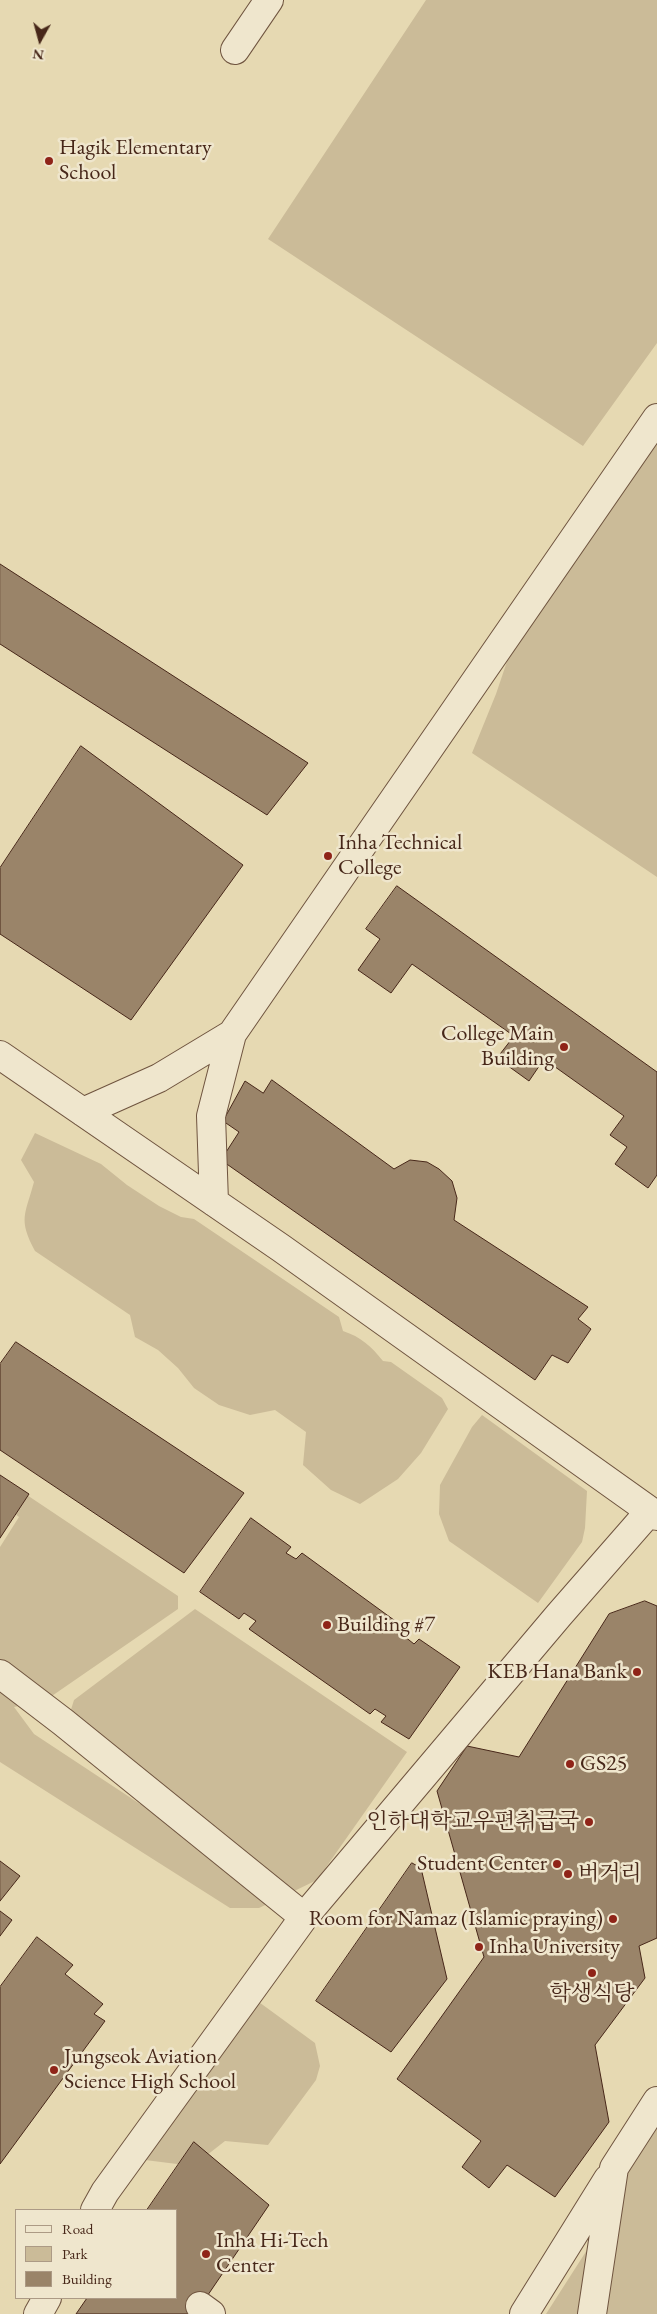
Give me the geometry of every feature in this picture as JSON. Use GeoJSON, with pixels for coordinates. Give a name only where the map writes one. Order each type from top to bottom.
{"type":"FeatureCollection","features":[{"type":"Feature","properties":{"kind":"lane"},"geometry":{"type":"LineString","coordinates":[[236,50],[269,0]]}},
{"type":"Feature","properties":{"kind":"lane"},"geometry":{"type":"LineString","coordinates":[[214,1202],[210,1116],[232,1034],[657,418]]}},
{"type":"Feature","properties":{"kind":"lane"},"geometry":{"type":"LineString","coordinates":[[83,1112],[159,1078],[232,1034]]}},
{"type":"Feature","properties":{"kind":"lane"},"geometry":{"type":"LineString","coordinates":[[0,1055],[214,1202],[654,1514],[559,1615],[304,1917],[105,2192],[96,2209]]}},
{"type":"Feature","properties":{"kind":"lane"},"geometry":{"type":"LineString","coordinates":[[0,1674],[63,1722],[304,1917]]}},
{"type":"Feature","properties":{"kind":"lane"},"geometry":{"type":"LineString","coordinates":[[524,2314],[657,2100]]}},
{"type":"Feature","properties":{"kind":"lane"},"geometry":{"type":"LineString","coordinates":[[592,2314],[614,2168]]}},
{"type":"Feature","properties":{"kind":"lane"},"geometry":{"type":"LineString","coordinates":[[38,2314],[46,2299]]}},
{"type":"Feature","properties":{"kind":"green space"},"geometry":{"type":"Polygon","coordinates":[[[426,0],[657,0],[657,343],[583,446],[268,239],[426,0]]]}},
{"type":"Feature","properties":{"kind":"green space"},"geometry":{"type":"Polygon","coordinates":[[[657,442],[657,877],[472,753],[496,694],[521,620],[657,442]]]}},
{"type":"Feature","properties":{"kind":"green space"},"geometry":{"type":"Polygon","coordinates":[[[35,1133],[101,1164],[127,1185],[159,1206],[181,1217],[194,1219],[339,1317],[343,1331],[360,1339],[370,1346],[383,1361],[391,1362],[442,1398],[448,1409],[421,1453],[398,1479],[360,1504],[331,1490],[303,1465],[306,1432],[275,1410],[250,1415],[219,1405],[194,1388],[178,1368],[158,1350],[135,1337],[130,1315],[35,1251],[25,1224],[26,1210],[34,1182],[21,1160],[35,1133]]]}},
{"type":"Feature","properties":{"kind":"green space"},"geometry":{"type":"Polygon","coordinates":[[[482,1415],[587,1491],[585,1528],[582,1542],[538,1603],[449,1541],[439,1514],[440,1485],[472,1427],[482,1415]]]}},
{"type":"Feature","properties":{"kind":"green space"},"geometry":{"type":"Polygon","coordinates":[[[0,1477],[178,1596],[178,1609],[46,1700],[14,1707],[34,1734],[140,1804],[157,1796],[69,1716],[74,1700],[195,1609],[407,1752],[317,1880],[259,1908],[230,1908],[0,1762],[0,1547],[19,1517],[0,1502],[0,1477]]]}},
{"type":"Feature","properties":{"kind":"green space"},"geometry":{"type":"Polygon","coordinates":[[[252,1997],[315,2043],[320,2066],[316,2080],[268,2145],[225,2141],[193,2166],[145,2160],[252,1997]]]}},
{"type":"Feature","properties":{"kind":"green space"},"geometry":{"type":"Polygon","coordinates":[[[657,2112],[657,2314],[601,2314],[622,2166],[657,2112]]]}},
{"type":"Feature","properties":{"kind":"green space"},"geometry":{"type":"Polygon","coordinates":[[[587,2250],[578,2314],[546,2314],[587,2250]]]}},
{"type":"Feature","properties":{"kind":"building"},"geometry":{"type":"Polygon","coordinates":[[[0,564],[308,763],[267,815],[0,644],[0,564]]]}},
{"type":"Feature","properties":{"kind":"building"},"geometry":{"type":"Polygon","coordinates":[[[81,746],[243,865],[131,1020],[0,934],[0,868],[81,746]]]}},
{"type":"Feature","properties":{"kind":"building","name":"College Main Building"},"geometry":{"type":"Polygon","coordinates":[[[397,886],[657,1072],[657,1175],[648,1188],[615,1164],[627,1147],[610,1135],[624,1116],[544,1059],[529,1081],[497,1058],[514,1036],[412,964],[391,993],[358,970],[380,939],[366,929],[397,886]]]}},
{"type":"Feature","properties":{"kind":"building"},"geometry":{"type":"Polygon","coordinates":[[[272,1080],[394,1169],[410,1160],[427,1162],[439,1169],[452,1181],[457,1198],[454,1220],[588,1307],[578,1319],[591,1329],[568,1363],[552,1355],[535,1380],[221,1160],[239,1132],[223,1121],[245,1081],[263,1093],[272,1080]]]}},
{"type":"Feature","properties":{"kind":"building"},"geometry":{"type":"Polygon","coordinates":[[[16,1342],[244,1493],[184,1573],[0,1450],[0,1364],[16,1342]]]}},
{"type":"Feature","properties":{"kind":"building"},"geometry":{"type":"Polygon","coordinates":[[[0,1475],[29,1494],[0,1538],[0,1475]]]}},
{"type":"Feature","properties":{"kind":"building","name":"Building #7"},"geometry":{"type":"Polygon","coordinates":[[[251,1518],[291,1547],[286,1553],[296,1559],[302,1553],[409,1631],[404,1636],[414,1644],[419,1639],[460,1667],[409,1739],[381,1722],[386,1716],[375,1709],[370,1714],[249,1629],[256,1621],[244,1613],[239,1619],[200,1592],[251,1518]]]}},
{"type":"Feature","properties":{"kind":"building","name":"Student Center"},"geometry":{"type":"Polygon","coordinates":[[[645,1601],[657,1606],[657,1938],[639,1946],[645,1978],[595,2045],[609,2122],[555,2197],[507,2165],[489,2188],[462,2167],[481,2141],[397,2079],[484,1957],[437,1791],[467,1746],[519,1757],[609,1614],[645,1601]]]}},
{"type":"Feature","properties":{"kind":"building"},"geometry":{"type":"Polygon","coordinates":[[[0,1861],[20,1876],[0,1901],[0,1861]]]}},
{"type":"Feature","properties":{"kind":"building"},"geometry":{"type":"Polygon","coordinates":[[[412,1863],[421,1868],[447,1979],[391,2052],[316,2001],[412,1863]]]}},
{"type":"Feature","properties":{"kind":"building"},"geometry":{"type":"Polygon","coordinates":[[[0,1911],[12,1920],[0,1936],[0,1911]]]}},
{"type":"Feature","properties":{"kind":"building"},"geometry":{"type":"Polygon","coordinates":[[[37,1937],[73,1965],[65,1974],[103,2004],[94,2014],[105,2021],[0,2164],[0,1987],[37,1937]]]}},
{"type":"Feature","properties":{"kind":"building","name":"Inha Hi-Tech Center"},"geometry":{"type":"Polygon","coordinates":[[[194,2142],[269,2205],[195,2314],[76,2314],[86,2299],[178,2299],[178,2209],[148,2209],[194,2142]]]}},
{"type":"Feature","properties":{"kind":"place","name":"Hagik Elementary School"},"geometry":{"type":"Point","coordinates":[49,161]}},
{"type":"Feature","properties":{"kind":"place","name":"Inha Technical College"},"geometry":{"type":"Point","coordinates":[328,856]}},
{"type":"Feature","properties":{"kind":"place","name":"College Main Building"},"geometry":{"type":"Point","coordinates":[564,1047]}},
{"type":"Feature","properties":{"kind":"place","name":"Building #7"},"geometry":{"type":"Point","coordinates":[327,1625]}},
{"type":"Feature","properties":{"kind":"place","name":"KEB Hana Bank"},"geometry":{"type":"Point","coordinates":[637,1672]}},
{"type":"Feature","properties":{"kind":"place","name":"GS25"},"geometry":{"type":"Point","coordinates":[570,1764]}},
{"type":"Feature","properties":{"kind":"place","name":"인하대학교우편취급국"},"geometry":{"type":"Point","coordinates":[589,1822]}},
{"type":"Feature","properties":{"kind":"place","name":"Student Center"},"geometry":{"type":"Point","coordinates":[557,1864]}},
{"type":"Feature","properties":{"kind":"place","name":"버거리"},"geometry":{"type":"Point","coordinates":[568,1874]}},
{"type":"Feature","properties":{"kind":"place","name":"Room for Namaz (Islamic praying)"},"geometry":{"type":"Point","coordinates":[613,1919]}},
{"type":"Feature","properties":{"kind":"place","name":"Inha University"},"geometry":{"type":"Point","coordinates":[479,1947]}},
{"type":"Feature","properties":{"kind":"place","name":"학생식당"},"geometry":{"type":"Point","coordinates":[592,1973]}},
{"type":"Feature","properties":{"kind":"place","name":"Jungseok Aviation Science High School"},"geometry":{"type":"Point","coordinates":[54,2070]}},
{"type":"Feature","properties":{"kind":"place","name":"Inha Hi-Tech Center"},"geometry":{"type":"Point","coordinates":[206,2254]}}]}
